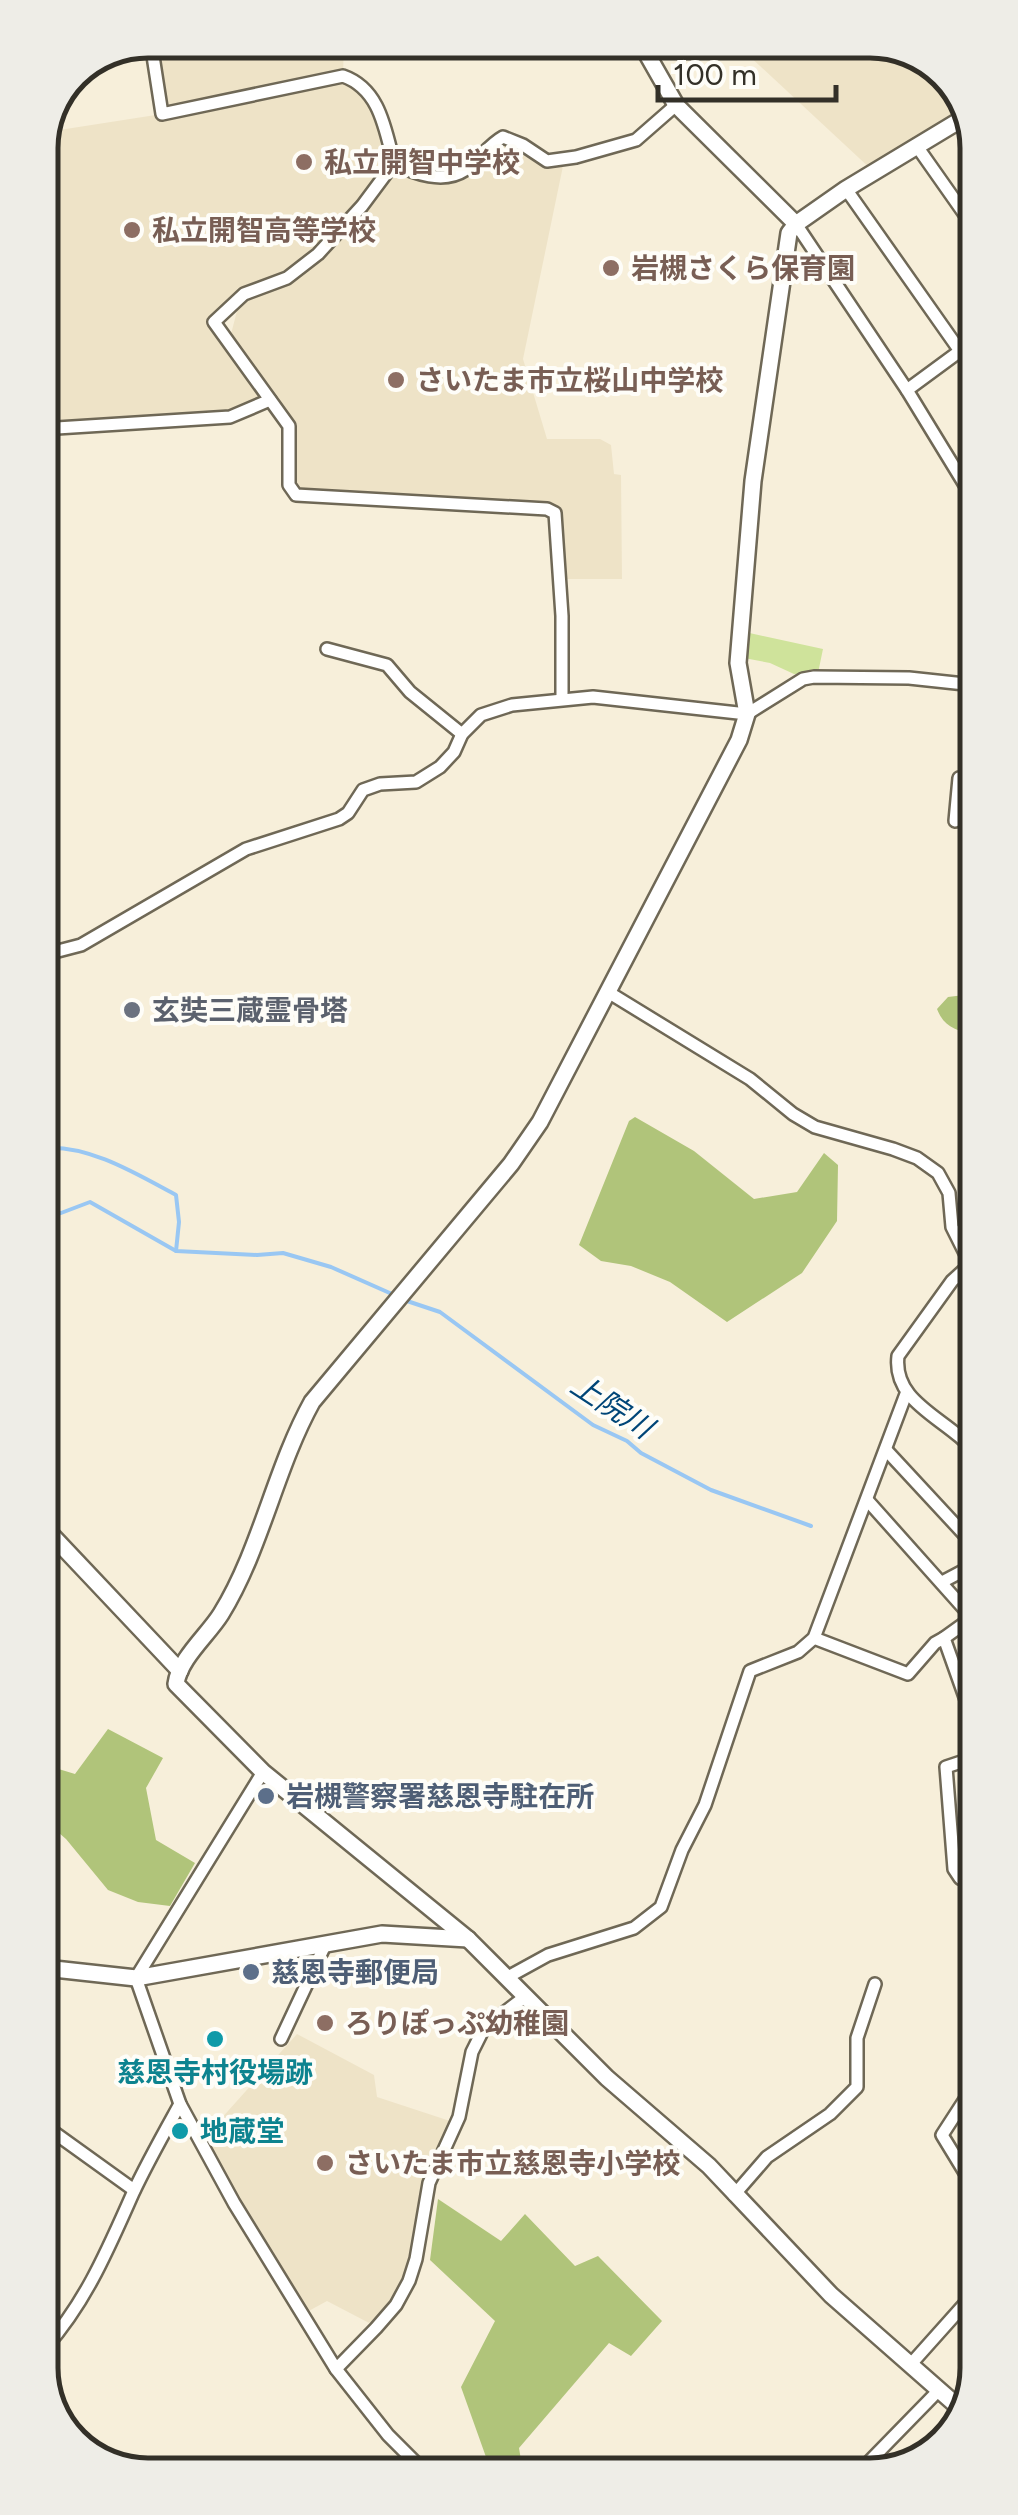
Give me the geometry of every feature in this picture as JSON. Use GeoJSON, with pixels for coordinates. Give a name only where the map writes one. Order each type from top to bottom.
{"type":"FeatureCollection","features":[{"type":"Feature","properties":{"kind":"street"},"geometry":{"type":"LineString","coordinates":[[154,58],[162,114],[343,76],[351,79],[377,103],[394,162],[409,171],[448,178],[464,171],[488,146],[503,137],[547,161],[576,157],[636,140],[676,106]]}},
{"type":"Feature","properties":{"kind":"street"},"geometry":{"type":"LineString","coordinates":[[649,58],[676,106],[796,224],[960,475]]}},
{"type":"Feature","properties":{"kind":"street"},"geometry":{"type":"LineString","coordinates":[[953,2402],[832,2295],[670,2130],[606,2078],[468,1939],[263,1772],[176,1684],[180,1671],[236,1586],[291,1440],[312,1402],[511,1164],[540,1122],[730,758],[747,714],[738,663],[753,481],[789,233],[846,189],[957,122]]}},
{"type":"Feature","properties":{"kind":"street"},"geometry":{"type":"LineString","coordinates":[[916,145],[960,208]]}},
{"type":"Feature","properties":{"kind":"street"},"geometry":{"type":"LineString","coordinates":[[394,162],[362,206],[318,254],[286,278],[244,294],[214,322],[288,426],[289,485],[296,495],[548,509],[555,513],[562,616],[562,699]]}},
{"type":"Feature","properties":{"kind":"street"},"geometry":{"type":"LineString","coordinates":[[846,189],[960,351],[907,390]]}},
{"type":"Feature","properties":{"kind":"street"},"geometry":{"type":"LineString","coordinates":[[58,428],[230,417],[270,400]]}},
{"type":"Feature","properties":{"kind":"street"},"geometry":{"type":"LineString","coordinates":[[327,649],[387,665],[410,692],[462,734]]}},
{"type":"Feature","properties":{"kind":"street"},"geometry":{"type":"LineString","coordinates":[[58,951],[81,945],[246,849],[339,819],[348,813],[363,790],[380,784],[416,782],[440,768],[454,752],[462,734],[481,715],[512,705],[592,697],[747,714],[803,679],[814,677],[909,678],[960,683]]}},
{"type":"Feature","properties":{"kind":"street"},"geometry":{"type":"LineString","coordinates":[[956,821],[960,778]]}},
{"type":"Feature","properties":{"kind":"street"},"geometry":{"type":"LineString","coordinates":[[608,992],[750,1078],[793,1114],[816,1127],[893,1149],[938,1173],[948,1193],[952,1228],[960,1242]]}},
{"type":"Feature","properties":{"kind":"street"},"geometry":{"type":"LineString","coordinates":[[960,1276],[952,1281],[898,1356],[897,1376],[906,1394],[960,1436]]}},
{"type":"Feature","properties":{"kind":"street"},"geometry":{"type":"LineString","coordinates":[[508,1977],[548,1955],[634,1928],[661,1907],[682,1850],[705,1805],[750,1672],[798,1652],[814,1638],[906,1394]]}},
{"type":"Feature","properties":{"kind":"street"},"geometry":{"type":"LineString","coordinates":[[887,1451],[960,1531]]}},
{"type":"Feature","properties":{"kind":"street"},"geometry":{"type":"LineString","coordinates":[[868,1501],[960,1602]]}},
{"type":"Feature","properties":{"kind":"street"},"geometry":{"type":"LineString","coordinates":[[58,1541],[180,1671]]}},
{"type":"Feature","properties":{"kind":"street"},"geometry":{"type":"LineString","coordinates":[[942,1582],[960,1572]]}},
{"type":"Feature","properties":{"kind":"street"},"geometry":{"type":"LineString","coordinates":[[814,1638],[908,1674],[935,1643],[960,1628]]}},
{"type":"Feature","properties":{"kind":"street"},"geometry":{"type":"LineString","coordinates":[[944,1638],[960,1683]]}},
{"type":"Feature","properties":{"kind":"street"},"geometry":{"type":"LineString","coordinates":[[960,1762],[946,1768],[954,1869],[960,1878]]}},
{"type":"Feature","properties":{"kind":"street"},"geometry":{"type":"LineString","coordinates":[[136,1978],[263,1772]]}},
{"type":"Feature","properties":{"kind":"street"},"geometry":{"type":"LineString","coordinates":[[58,1970],[136,1978],[382,1934],[468,1939]]}},
{"type":"Feature","properties":{"kind":"street"},"geometry":{"type":"LineString","coordinates":[[282,2039],[326,1944]]}},
{"type":"Feature","properties":{"kind":"street"},"geometry":{"type":"LineString","coordinates":[[136,1978],[180,2104],[244,2219],[336,2369],[411,2457]]}},
{"type":"Feature","properties":{"kind":"street"},"geometry":{"type":"LineString","coordinates":[[734,2194],[767,2157],[830,2114],[857,2087],[858,2038],[875,1984]]}},
{"type":"Feature","properties":{"kind":"street"},"geometry":{"type":"LineString","coordinates":[[336,2369],[396,2305],[409,2281],[429,2183],[459,2116],[472,2052],[484,2028],[526,1996]]}},
{"type":"Feature","properties":{"kind":"street"},"geometry":{"type":"LineString","coordinates":[[58,2334],[104,2260],[134,2190],[180,2104]]}},
{"type":"Feature","properties":{"kind":"street"},"geometry":{"type":"LineString","coordinates":[[960,2108],[942,2135],[960,2164]]}},
{"type":"Feature","properties":{"kind":"street"},"geometry":{"type":"LineString","coordinates":[[58,2135],[134,2190]]}},
{"type":"Feature","properties":{"kind":"street"},"geometry":{"type":"LineString","coordinates":[[911,2364],[960,2309]]}},
{"type":"Feature","properties":{"kind":"street"},"geometry":{"type":"LineString","coordinates":[[873,2458],[940,2389]]}},
{"type":"Feature","properties":{"kind":"shaded area"},"geometry":{"type":"Polygon","coordinates":[[[151,58],[344,58],[343,76],[377,103],[394,163],[362,206],[287,278],[244,294],[214,322],[270,400],[230,417],[58,427],[60,130],[162,114],[151,58]]]}},
{"type":"Feature","properties":{"kind":"shaded area"},"geometry":{"type":"Polygon","coordinates":[[[751,58],[888,59],[905,64],[934,84],[956,119],[873,171],[751,58]]]}},
{"type":"Feature","properties":{"kind":"shaded area","name":"さいたま市立桜山中学校"},"geometry":{"type":"Polygon","coordinates":[[[497,143],[515,147],[530,158],[563,166],[523,359],[547,439],[600,439],[611,445],[614,474],[621,475],[622,579],[566,579],[561,507],[547,503],[298,493],[292,486],[296,425],[231,334],[237,311],[249,299],[294,279],[323,255],[358,221],[387,175],[455,181],[468,174],[497,143]]]}},
{"type":"Feature","properties":{"kind":"shaded area","name":"さいたま市立慈恩寺小学校"},"geometry":{"type":"Polygon","coordinates":[[[297,2034],[374,2075],[377,2097],[450,2121],[424,2182],[413,2259],[393,2303],[373,2325],[327,2301],[305,2313],[207,2144],[223,2128],[219,2121],[297,2034]]]}},
{"type":"Feature","properties":{"kind":"green space"},"geometry":{"type":"Polygon","coordinates":[[[745,632],[823,649],[818,673],[794,674],[770,663],[744,658],[745,632]]]}},
{"type":"Feature","properties":{"kind":"green space"},"geometry":{"type":"Polygon","coordinates":[[[960,996],[960,1030],[943,1020],[937,1009],[948,997],[960,996]]]}},
{"type":"Feature","properties":{"kind":"green space"},"geometry":{"type":"Polygon","coordinates":[[[635,1117],[694,1151],[754,1199],[797,1192],[824,1153],[838,1165],[837,1221],[802,1273],[727,1322],[670,1282],[631,1266],[601,1261],[579,1245],[629,1121],[635,1117]]]}},
{"type":"Feature","properties":{"kind":"green space"},"geometry":{"type":"Polygon","coordinates":[[[108,1729],[163,1758],[146,1788],[156,1840],[195,1863],[170,1906],[138,1902],[108,1890],[58,1832],[58,1769],[75,1774],[108,1729]]]}},
{"type":"Feature","properties":{"kind":"green space"},"geometry":{"type":"Polygon","coordinates":[[[438,2199],[501,2241],[525,2214],[575,2266],[598,2256],[662,2321],[631,2356],[609,2343],[519,2448],[521,2458],[486,2457],[461,2387],[495,2321],[430,2260],[438,2199]]]}},
{"type":"Feature","properties":{"kind":"waterway"},"geometry":{"type":"LineString","coordinates":[[58,1148],[95,1156],[176,1195],[176,1251]]}},
{"type":"Feature","properties":{"kind":"waterway","name":"上院川"},"geometry":{"type":"LineString","coordinates":[[58,1213],[90,1202],[176,1251],[283,1253],[331,1267],[392,1294]]}},
{"type":"Feature","properties":{"kind":"waterway","name":"上院川"},"geometry":{"type":"LineString","coordinates":[[404,1300],[440,1312],[593,1425],[627,1441],[641,1453],[711,1490],[811,1526]]}},
{"type":"Feature","properties":{"kind":"place","name":"私立開智中学校"},"geometry":{"type":"Point","coordinates":[304,162]}},
{"type":"Feature","properties":{"kind":"place","name":"私立開智高等学校"},"geometry":{"type":"Point","coordinates":[132,230]}},
{"type":"Feature","properties":{"kind":"place","name":"岩槻さくら保育園"},"geometry":{"type":"Point","coordinates":[611,268]}},
{"type":"Feature","properties":{"kind":"place","name":"さいたま市立桜山中学校"},"geometry":{"type":"Point","coordinates":[396,380]}},
{"type":"Feature","properties":{"kind":"place","name":"玄奘三蔵霊骨塔"},"geometry":{"type":"Point","coordinates":[132,1010]}},
{"type":"Feature","properties":{"kind":"place","name":"岩槻警察署慈恩寺駐在所"},"geometry":{"type":"Point","coordinates":[266,1796]}},
{"type":"Feature","properties":{"kind":"place","name":"慈恩寺郵便局"},"geometry":{"type":"Point","coordinates":[251,1972]}},
{"type":"Feature","properties":{"kind":"place","name":"ろりぽっぷ幼稚園"},"geometry":{"type":"Point","coordinates":[325,2023]}},
{"type":"Feature","properties":{"kind":"place","name":"慈恩寺村役場跡"},"geometry":{"type":"Point","coordinates":[215,2039]}},
{"type":"Feature","properties":{"kind":"place","name":"地蔵堂"},"geometry":{"type":"Point","coordinates":[180,2131]}},
{"type":"Feature","properties":{"kind":"place","name":"さいたま市立慈恩寺小学校"},"geometry":{"type":"Point","coordinates":[325,2163]}}]}
